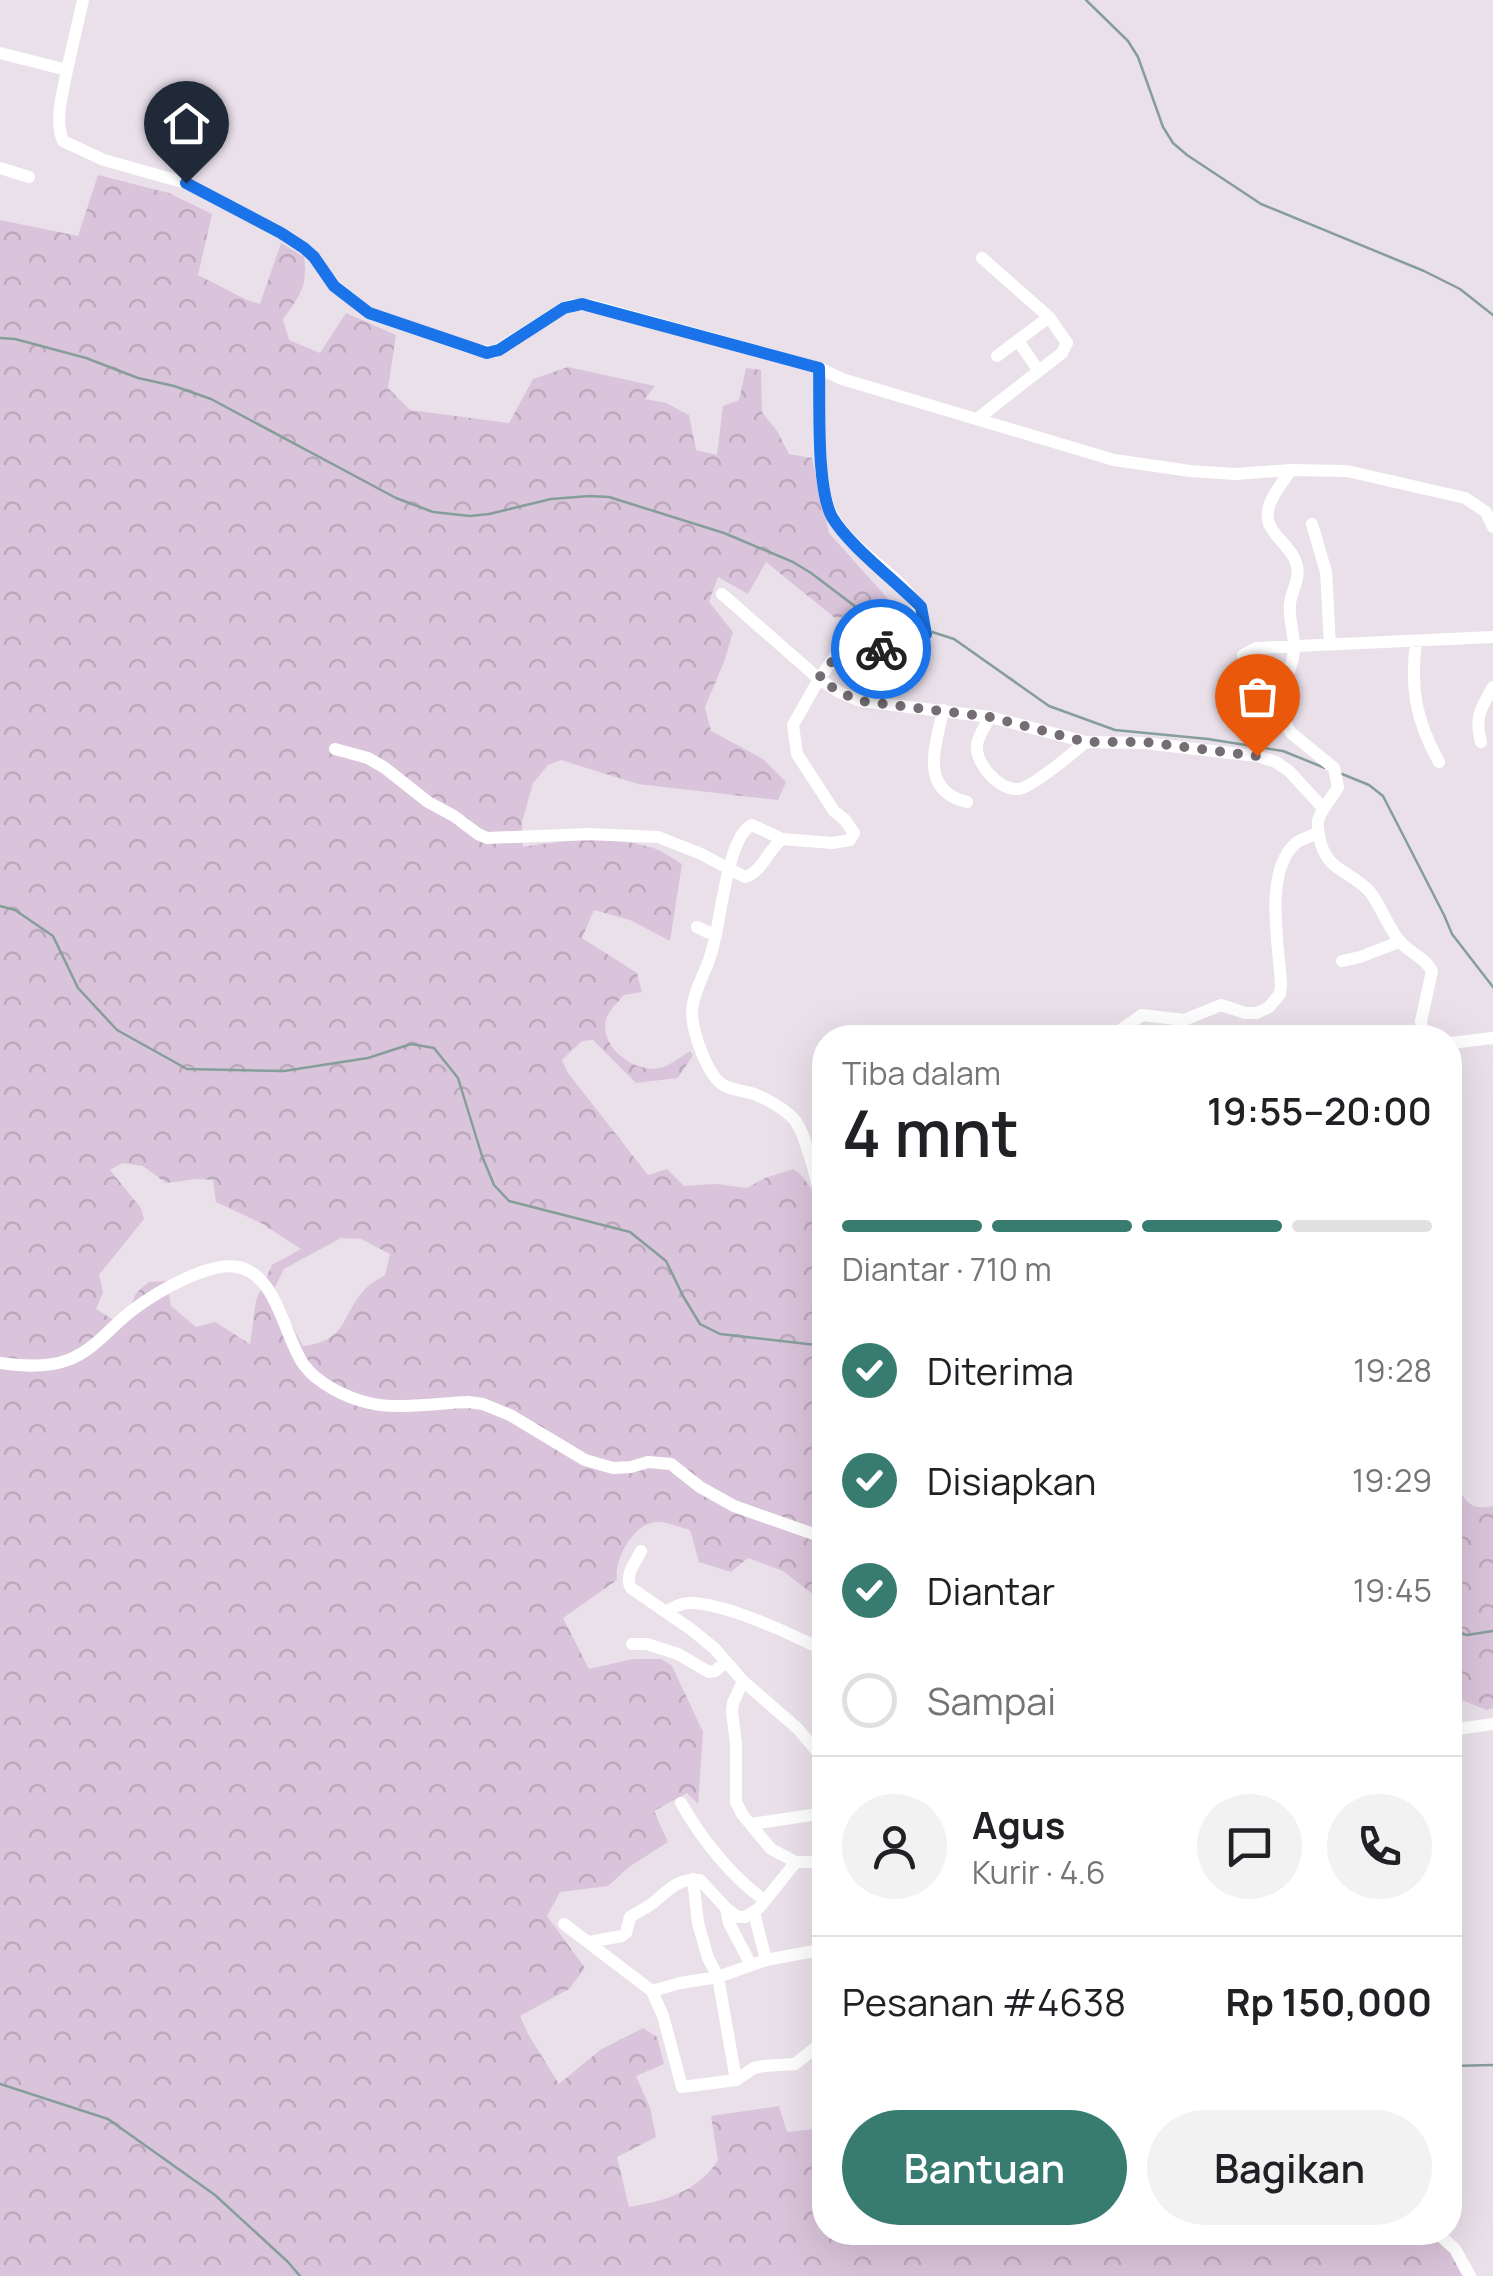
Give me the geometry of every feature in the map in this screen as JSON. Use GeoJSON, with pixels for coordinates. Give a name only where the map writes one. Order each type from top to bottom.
{"type":"FeatureCollection","features":[{"type":"Feature","properties":{"kind":"street"},"geometry":{"type":"LineString","coordinates":[[82,0],[59,114],[63,141],[104,160],[186,183],[281,233],[314,257],[334,286],[369,313],[487,353],[499,350],[564,308],[582,304],[819,368],[842,379],[1114,460],[1236,474],[1346,472],[1465,498],[1486,512],[1493,527]]}},
{"type":"Feature","properties":{"kind":"street"},"geometry":{"type":"LineString","coordinates":[[0,53],[67,70]]}},
{"type":"Feature","properties":{"kind":"street"},"geometry":{"type":"LineString","coordinates":[[0,168],[29,177]]}},
{"type":"Feature","properties":{"kind":"street"},"geometry":{"type":"LineString","coordinates":[[982,258],[1050,317],[1067,346]]}},
{"type":"Feature","properties":{"kind":"street"},"geometry":{"type":"LineString","coordinates":[[997,356],[1050,317]]}},
{"type":"Feature","properties":{"kind":"street"},"geometry":{"type":"LineString","coordinates":[[977,419],[1067,346],[1082,340]]}},
{"type":"Feature","properties":{"kind":"street"},"geometry":{"type":"LineString","coordinates":[[1019,342],[1038,370]]}},
{"type":"Feature","properties":{"kind":"street"},"geometry":{"type":"LineString","coordinates":[[812,1167],[800,1128],[792,1117],[757,1094],[722,1085],[715,1079],[694,1030],[692,1010],[716,936],[729,868],[747,826],[782,839],[842,842],[850,840],[854,833],[834,811],[794,743],[793,725],[819,678],[836,655],[860,646],[910,645],[926,628],[921,607],[832,517],[825,498],[821,455],[819,368]]}},
{"type":"Feature","properties":{"kind":"street"},"geometry":{"type":"LineString","coordinates":[[1273,700],[1285,678],[1294,646],[1290,607],[1298,570],[1295,558],[1268,521],[1267,512],[1291,470]]}},
{"type":"Feature","properties":{"kind":"street"},"geometry":{"type":"LineString","coordinates":[[1312,524],[1326,572],[1330,644]]}},
{"type":"Feature","properties":{"kind":"street"},"geometry":{"type":"LineString","coordinates":[[722,594],[819,678],[860,701],[990,717],[1086,742],[1144,742],[1257,756],[1289,771],[1323,808]]}},
{"type":"Feature","properties":{"kind":"street"},"geometry":{"type":"LineString","coordinates":[[1422,1025],[1432,971],[1399,942],[1372,894],[1356,878],[1329,862],[1318,833],[1318,821],[1338,787],[1336,774],[1291,733],[1243,655],[1256,648],[1493,637]]}},
{"type":"Feature","properties":{"kind":"street"},"geometry":{"type":"LineString","coordinates":[[1416,642],[1414,695],[1423,729],[1439,762]]}},
{"type":"Feature","properties":{"kind":"street"},"geometry":{"type":"LineString","coordinates":[[1482,742],[1476,722],[1493,687]]}},
{"type":"Feature","properties":{"kind":"street"},"geometry":{"type":"LineString","coordinates":[[943,710],[933,770],[943,790],[967,802]]}},
{"type":"Feature","properties":{"kind":"street"},"geometry":{"type":"LineString","coordinates":[[990,717],[976,745],[987,772],[1004,786],[1019,789],[1032,783],[1086,742]]}},
{"type":"Feature","properties":{"kind":"street"},"geometry":{"type":"LineString","coordinates":[[335,749],[368,758],[386,768],[428,802],[488,838],[588,834],[658,837],[746,877],[782,839]]}},
{"type":"Feature","properties":{"kind":"street"},"geometry":{"type":"LineString","coordinates":[[1128,1025],[1142,1015],[1184,1020],[1221,1005],[1246,1013],[1269,1007],[1280,994],[1281,984],[1275,905],[1279,878],[1285,858],[1296,843],[1318,833]]}},
{"type":"Feature","properties":{"kind":"street"},"geometry":{"type":"LineString","coordinates":[[697,927],[716,936]]}},
{"type":"Feature","properties":{"kind":"street"},"geometry":{"type":"LineString","coordinates":[[1342,960],[1360,958],[1399,942]]}},
{"type":"Feature","properties":{"kind":"street"},"geometry":{"type":"LineString","coordinates":[[1462,1041],[1493,1038]]}},
{"type":"Feature","properties":{"kind":"street"},"geometry":{"type":"LineString","coordinates":[[0,1363],[44,1366],[66,1362],[85,1352],[134,1308],[186,1277],[237,1266],[265,1285],[306,1368],[348,1396],[376,1405],[483,1404],[528,1424],[584,1460],[613,1468],[648,1462],[671,1464],[700,1487],[734,1506],[812,1533]]}},
{"type":"Feature","properties":{"kind":"street"},"geometry":{"type":"LineString","coordinates":[[641,1551],[628,1576],[629,1586],[715,1649],[812,1744]]}},
{"type":"Feature","properties":{"kind":"street"},"geometry":{"type":"LineString","coordinates":[[666,1612],[686,1603],[708,1605],[812,1645]]}},
{"type":"Feature","properties":{"kind":"street"},"geometry":{"type":"LineString","coordinates":[[632,1644],[647,1644],[678,1654],[708,1672],[715,1672],[726,1662]]}},
{"type":"Feature","properties":{"kind":"street"},"geometry":{"type":"LineString","coordinates":[[744,1681],[732,1712],[736,1802],[772,1848],[796,1862],[812,1862]]}},
{"type":"Feature","properties":{"kind":"street"},"geometry":{"type":"LineString","coordinates":[[1462,1728],[1493,1724]]}},
{"type":"Feature","properties":{"kind":"street"},"geometry":{"type":"LineString","coordinates":[[681,1803],[698,1833],[726,1867],[764,1900]]}},
{"type":"Feature","properties":{"kind":"street"},"geometry":{"type":"LineString","coordinates":[[751,1824],[812,1815]]}},
{"type":"Feature","properties":{"kind":"street"},"geometry":{"type":"LineString","coordinates":[[589,1942],[622,1936],[630,1917],[674,1884],[693,1879],[700,1880],[738,1917],[746,1917],[754,1913],[796,1862]]}},
{"type":"Feature","properties":{"kind":"street"},"geometry":{"type":"LineString","coordinates":[[693,1879],[701,1938],[718,1977],[736,2080]]}},
{"type":"Feature","properties":{"kind":"street"},"geometry":{"type":"LineString","coordinates":[[726,1908],[729,1923],[751,1964]]}},
{"type":"Feature","properties":{"kind":"street"},"geometry":{"type":"LineString","coordinates":[[754,1913],[766,1960]]}},
{"type":"Feature","properties":{"kind":"street"},"geometry":{"type":"LineString","coordinates":[[564,1924],[652,1992],[682,2087],[736,2080],[754,2068],[795,2064],[812,2052]]}},
{"type":"Feature","properties":{"kind":"street"},"geometry":{"type":"LineString","coordinates":[[652,1992],[812,1951]]}},
{"type":"Feature","properties":{"kind":"street"},"geometry":{"type":"LineString","coordinates":[[1451,2245],[1470,2276]]}},
{"type":"Feature","properties":{"kind":"green space"},"geometry":{"type":"Polygon","coordinates":[[[98,175],[169,193],[212,214],[198,275],[260,304],[281,243],[304,257],[305,267],[301,290],[283,319],[289,340],[320,353],[346,313],[396,335],[388,388],[410,410],[509,423],[533,379],[568,367],[655,386],[645,399],[666,403],[689,415],[696,450],[717,455],[723,406],[739,400],[746,368],[761,370],[762,412],[789,454],[812,458],[829,533],[906,619],[903,630],[883,633],[852,615],[835,618],[766,562],[748,594],[718,577],[709,602],[733,632],[705,707],[711,731],[763,759],[786,782],[778,800],[638,784],[561,760],[548,765],[533,783],[522,822],[523,847],[571,841],[622,842],[657,849],[682,864],[670,941],[630,920],[594,910],[582,938],[637,973],[642,992],[624,995],[606,1020],[605,1030],[614,1050],[632,1063],[653,1069],[690,1051],[693,1055],[678,1078],[636,1083],[593,1040],[582,1041],[562,1060],[648,1175],[667,1169],[684,1186],[747,1188],[793,1169],[812,1190],[812,1594],[783,1571],[748,1558],[731,1572],[699,1562],[690,1530],[657,1522],[640,1529],[627,1544],[617,1580],[563,1618],[589,1669],[633,1659],[661,1659],[672,1666],[703,1732],[698,1804],[687,1793],[654,1811],[668,1842],[608,1886],[560,1892],[547,1916],[585,1968],[569,1989],[520,2016],[559,2084],[600,2050],[643,2028],[657,2037],[664,2064],[636,2076],[650,2108],[656,2137],[617,2157],[629,2207],[679,2193],[710,2171],[718,2160],[711,2116],[779,2106],[787,2132],[812,2129],[812,2245],[1443,2245],[1462,2276],[0,2276],[0,220],[78,236],[98,175]],[[122,1163],[110,1170],[141,1208],[144,1219],[99,1275],[103,1292],[96,1309],[115,1321],[149,1282],[167,1281],[171,1306],[196,1327],[215,1322],[250,1344],[256,1300],[272,1265],[301,1249],[261,1223],[216,1202],[213,1180],[166,1183],[143,1166],[122,1163]],[[341,1238],[284,1269],[273,1291],[303,1346],[336,1333],[365,1289],[385,1275],[390,1254],[361,1239],[341,1238]]]}},
{"type":"Feature","properties":{"kind":"green space"},"geometry":{"type":"Polygon","coordinates":[[[1462,1493],[1470,1504],[1493,1506],[1493,1708],[1487,1710],[1462,1700],[1462,1493]]]}},
{"type":"Feature","properties":{"kind":"waterway"},"geometry":{"type":"LineString","coordinates":[[1086,0],[1128,41],[1138,57],[1163,127],[1187,155],[1261,204],[1424,271],[1460,289],[1493,315]]}},
{"type":"Feature","properties":{"kind":"waterway"},"geometry":{"type":"LineString","coordinates":[[0,338],[86,358],[211,399],[396,498],[433,512],[470,516],[551,499],[609,497],[724,533],[793,562],[856,607],[917,627]]}},
{"type":"Feature","properties":{"kind":"waterway"},"geometry":{"type":"LineString","coordinates":[[929,631],[954,639],[1049,706],[1115,730],[1283,751],[1325,768]]}},
{"type":"Feature","properties":{"kind":"waterway"},"geometry":{"type":"LineString","coordinates":[[1342,774],[1369,785],[1383,796],[1452,934],[1493,987]]}},
{"type":"Feature","properties":{"kind":"waterway"},"geometry":{"type":"LineString","coordinates":[[0,906],[15,910],[53,936],[78,988],[117,1030],[187,1069],[284,1071],[368,1058],[411,1044],[434,1048],[458,1078],[494,1185],[509,1201],[630,1232],[666,1261],[700,1324],[720,1334],[812,1345]]}},
{"type":"Feature","properties":{"kind":"waterway"},"geometry":{"type":"LineString","coordinates":[[1462,1634],[1493,1631]]}},
{"type":"Feature","properties":{"kind":"waterway"},"geometry":{"type":"LineString","coordinates":[[1462,2066],[1493,2065]]}},
{"type":"Feature","properties":{"kind":"waterway"},"geometry":{"type":"LineString","coordinates":[[0,2084],[108,2119],[215,2195],[300,2276]]}},
{"type":"Feature","properties":{"kind":"way so far"},"geometry":{"type":"LineString","coordinates":[[881,649],[860,646],[836,655],[819,678],[860,701],[990,717],[1086,742],[1144,742],[1257,756]]}},
{"type":"Feature","properties":{"kind":"route"},"geometry":{"type":"LineString","coordinates":[[186,183],[304,248],[334,286],[369,313],[487,353],[499,350],[564,308],[582,304],[819,368],[821,455],[825,498],[832,517],[921,607],[925,622],[926,634],[910,645],[881,649]]}}]}
